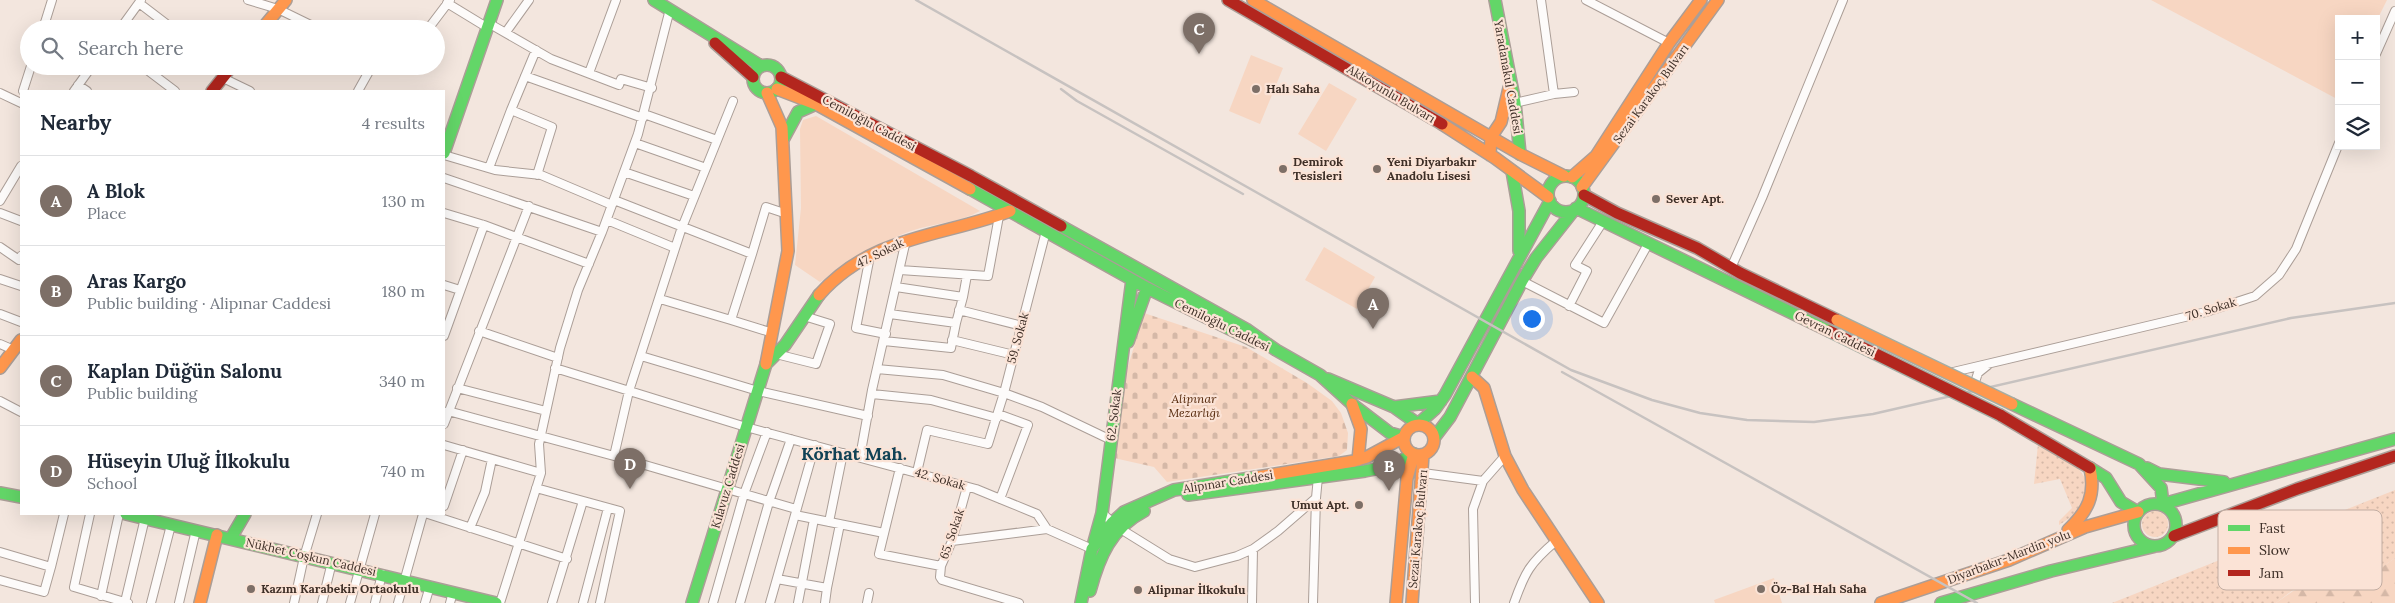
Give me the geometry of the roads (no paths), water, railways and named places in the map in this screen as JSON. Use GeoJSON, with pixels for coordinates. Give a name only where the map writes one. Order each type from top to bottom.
{"type":"FeatureCollection","features":[{"type":"Feature","properties":{"kind":"main road"},"geometry":{"type":"LineString","coordinates":[[270,20],[286,0]]}},
{"type":"Feature","properties":{"kind":"main road"},"geometry":{"type":"LineString","coordinates":[[445,151],[497,0]]}},
{"type":"Feature","properties":{"kind":"main road"},"geometry":{"type":"LineString","coordinates":[[654,0],[761,66]]}},
{"type":"Feature","properties":{"kind":"main road","name":"Akkoyunlu Bulvarı"},"geometry":{"type":"LineString","coordinates":[[1228,0],[1432,119],[1490,155],[1549,199]]}},
{"type":"Feature","properties":{"kind":"main road","name":"Akkoyunlu Bulvarı"},"geometry":{"type":"LineString","coordinates":[[1253,0],[1520,154],[1568,176]]}},
{"type":"Feature","properties":{"kind":"main road","name":"Yaradanakul Caddesi"},"geometry":{"type":"LineString","coordinates":[[1495,0],[1515,103],[1520,154]]}},
{"type":"Feature","properties":{"kind":"main road","name":"Sezai Karakoç Bulvarı"},"geometry":{"type":"LineString","coordinates":[[1568,176],[1596,156],[1669,44],[1701,0]]}},
{"type":"Feature","properties":{"kind":"main road","name":"Sezai Karakoç Bulvarı"},"geometry":{"type":"LineString","coordinates":[[1583,191],[1718,0]]}},
{"type":"Feature","properties":{"kind":"main road"},"geometry":{"type":"LineString","coordinates":[[693,23],[753,78],[756,88],[772,91]]}},
{"type":"Feature","properties":{"kind":"main road"},"geometry":{"type":"LineString","coordinates":[[753,78],[755,71],[761,66],[772,65],[781,77],[772,91],[782,127],[787,214],[788,251],[765,367]]}},
{"type":"Feature","properties":{"kind":"main road"},"geometry":{"type":"LineString","coordinates":[[213,90],[223,75]]}},
{"type":"Feature","properties":{"kind":"main road","name":"Cemiloğlu Caddesi"},"geometry":{"type":"LineString","coordinates":[[781,77],[971,176],[1246,329],[1276,350]]}},
{"type":"Feature","properties":{"kind":"main road"},"geometry":{"type":"LineString","coordinates":[[1490,155],[1491,137],[1501,122],[1510,81]]}},
{"type":"Feature","properties":{"kind":"main road","name":"Cemiloğlu Caddesi"},"geometry":{"type":"LineString","coordinates":[[772,91],[816,104],[1004,214],[1046,231],[1132,280],[1276,350]]}},
{"type":"Feature","properties":{"kind":"main road"},"geometry":{"type":"LineString","coordinates":[[783,142],[790,124],[798,112],[816,104]]}},
{"type":"Feature","properties":{"kind":"main road"},"geometry":{"type":"LineString","coordinates":[[1512,171],[1520,199],[1522,221],[1519,255]]}},
{"type":"Feature","properties":{"kind":"main road"},"geometry":{"type":"LineString","coordinates":[[1418,454],[1404,445],[1404,436],[1408,429],[1418,424],[1441,401],[1549,199],[1550,186],[1558,177],[1568,176],[1583,191],[1617,213],[1697,248],[1736,270],[1837,320],[2159,474],[2237,482]]}},
{"type":"Feature","properties":{"kind":"main road"},"geometry":{"type":"LineString","coordinates":[[1396,603],[1407,478],[1418,454],[1430,450],[1434,438],[1450,417],[1536,258],[1582,201],[1583,191]]}},
{"type":"Feature","properties":{"kind":"main road"},"geometry":{"type":"LineString","coordinates":[[1549,199],[1557,210],[1563,212],[1575,209]]}},
{"type":"Feature","properties":{"kind":"main road","name":"Gevran Caddesi"},"geometry":{"type":"LineString","coordinates":[[1575,209],[1734,284],[2000,415],[2106,478],[2121,502],[2138,512]]}},
{"type":"Feature","properties":{"kind":"main road","name":"47. Sokak"},"geometry":{"type":"LineString","coordinates":[[765,367],[820,292],[855,264],[906,240],[979,223],[1004,214]]}},
{"type":"Feature","properties":{"kind":"main road"},"geometry":{"type":"LineString","coordinates":[[1734,284],[1736,270]]}},
{"type":"Feature","properties":{"kind":"main road","name":"62. Sokak"},"geometry":{"type":"LineString","coordinates":[[1092,549],[1102,512],[1132,280]]}},
{"type":"Feature","properties":{"kind":"main road"},"geometry":{"type":"LineString","coordinates":[[1121,360],[1148,288]]}},
{"type":"Feature","properties":{"kind":"main road"},"geometry":{"type":"LineString","coordinates":[[0,368],[20,341]]}},
{"type":"Feature","properties":{"kind":"main road"},"geometry":{"type":"LineString","coordinates":[[1276,350],[1320,375],[1394,407],[1418,424],[1427,427],[1434,438]]}},
{"type":"Feature","properties":{"kind":"main road","name":"Kılavuz Caddesi"},"geometry":{"type":"LineString","coordinates":[[693,603],[765,367]]}},
{"type":"Feature","properties":{"kind":"main road"},"geometry":{"type":"LineString","coordinates":[[1320,375],[1352,404],[1368,414],[1390,433],[1404,436]]}},
{"type":"Feature","properties":{"kind":"main road"},"geometry":{"type":"LineString","coordinates":[[1472,377],[1484,388],[1505,456],[1556,541],[1598,603]]}},
{"type":"Feature","properties":{"kind":"main road"},"geometry":{"type":"LineString","coordinates":[[1394,407],[1441,401]]}},
{"type":"Feature","properties":{"kind":"main road"},"geometry":{"type":"LineString","coordinates":[[1352,404],[1361,429],[1358,460]]}},
{"type":"Feature","properties":{"kind":"main road","name":"Alipınar Caddesi"},"geometry":{"type":"LineString","coordinates":[[1088,603],[1096,569],[1115,526],[1124,512],[1174,490],[1215,482],[1314,469],[1358,460],[1404,436]]}},
{"type":"Feature","properties":{"kind":"main road"},"geometry":{"type":"LineString","coordinates":[[2218,519],[2174,536],[2163,545],[2156,546],[2149,546],[2138,538],[2134,525],[2138,512],[2149,504],[2163,504],[2395,439]]}},
{"type":"Feature","properties":{"kind":"main road","name":"Sezai Karakoç Bulvarı"},"geometry":{"type":"LineString","coordinates":[[1412,603],[1424,463],[1418,454]]}},
{"type":"Feature","properties":{"kind":"main road","name":"Alipınar Caddesi"},"geometry":{"type":"LineString","coordinates":[[1081,603],[1092,549],[1115,526],[1137,514],[1177,497],[1365,471],[1390,466],[1418,454]]}},
{"type":"Feature","properties":{"kind":"main road"},"geometry":{"type":"LineString","coordinates":[[2242,510],[2297,489],[2395,456]]}},
{"type":"Feature","properties":{"kind":"main road"},"geometry":{"type":"LineString","coordinates":[[2139,464],[2161,488],[2163,504],[2174,514],[2176,528],[2174,536]]}},
{"type":"Feature","properties":{"kind":"main road"},"geometry":{"type":"LineString","coordinates":[[2059,537],[2084,516],[2093,498],[2090,468]]}},
{"type":"Feature","properties":{"kind":"main road"},"geometry":{"type":"LineString","coordinates":[[0,493],[20,495]]}},
{"type":"Feature","properties":{"kind":"main road","name":"Diyarbakır-Mardin yolu"},"geometry":{"type":"LineString","coordinates":[[1881,603],[2009,560],[2059,537],[2138,512]]}},
{"type":"Feature","properties":{"kind":"main road","name":"Nükhet Coşkun Caddesi"},"geometry":{"type":"LineString","coordinates":[[135,515],[304,557],[404,579],[430,586],[452,597],[496,603]]}},
{"type":"Feature","properties":{"kind":"main road"},"geometry":{"type":"LineString","coordinates":[[231,538],[245,515]]}},
{"type":"Feature","properties":{"kind":"main road"},"geometry":{"type":"LineString","coordinates":[[200,603],[217,535]]}},
{"type":"Feature","properties":{"kind":"main road","name":"Diyarbakır-Mardin yolu"},"geometry":{"type":"LineString","coordinates":[[1941,603],[2051,571],[2156,546]]}},
{"type":"Feature","properties":{"kind":"main road"},"geometry":{"type":"LineString","coordinates":[[1092,549],[1104,550]]}},
{"type":"Feature","properties":{"kind":"street"},"geometry":{"type":"LineString","coordinates":[[46,20],[52,0]]}},
{"type":"Feature","properties":{"kind":"street"},"geometry":{"type":"LineString","coordinates":[[248,0],[278,10],[299,20]]}},
{"type":"Feature","properties":{"kind":"street"},"geometry":{"type":"LineString","coordinates":[[506,32],[529,0]]}},
{"type":"Feature","properties":{"kind":"street"},"geometry":{"type":"LineString","coordinates":[[589,73],[616,0]]}},
{"type":"Feature","properties":{"kind":"street"},"geometry":{"type":"LineString","coordinates":[[1541,0],[1554,94]]}},
{"type":"Feature","properties":{"kind":"street"},"geometry":{"type":"LineString","coordinates":[[1586,0],[1669,44]]}},
{"type":"Feature","properties":{"kind":"street"},"geometry":{"type":"LineString","coordinates":[[1736,270],[1843,0]]}},
{"type":"Feature","properties":{"kind":"street"},"geometry":{"type":"LineString","coordinates":[[127,20],[140,2],[162,20]]}},
{"type":"Feature","properties":{"kind":"street"},"geometry":{"type":"LineString","coordinates":[[435,20],[448,2],[489,26],[506,32],[551,59],[619,85],[621,79],[652,88]]}},
{"type":"Feature","properties":{"kind":"street"},"geometry":{"type":"LineString","coordinates":[[500,603],[541,473],[541,436],[555,368],[578,290],[607,220],[635,144],[652,88],[670,10]]}},
{"type":"Feature","properties":{"kind":"street"},"geometry":{"type":"LineString","coordinates":[[2380,45],[2395,11]]}},
{"type":"Feature","properties":{"kind":"street"},"geometry":{"type":"LineString","coordinates":[[489,168],[536,50]]}},
{"type":"Feature","properties":{"kind":"street"},"geometry":{"type":"LineString","coordinates":[[23,90],[28,75]]}},
{"type":"Feature","properties":{"kind":"street"},"geometry":{"type":"LineString","coordinates":[[76,88],[85,75]]}},
{"type":"Feature","properties":{"kind":"street"},"geometry":{"type":"LineString","coordinates":[[154,75],[174,90]]}},
{"type":"Feature","properties":{"kind":"street"},"geometry":{"type":"LineString","coordinates":[[232,75],[249,90]]}},
{"type":"Feature","properties":{"kind":"street"},"geometry":{"type":"LineString","coordinates":[[359,90],[367,75]]}},
{"type":"Feature","properties":{"kind":"street"},"geometry":{"type":"LineString","coordinates":[[525,76],[717,140]]}},
{"type":"Feature","properties":{"kind":"street"},"geometry":{"type":"LineString","coordinates":[[1515,103],[1554,94],[1574,92]]}},
{"type":"Feature","properties":{"kind":"street"},"geometry":{"type":"LineString","coordinates":[[0,93],[20,100]]}},
{"type":"Feature","properties":{"kind":"street"},"geometry":{"type":"LineString","coordinates":[[614,456],[629,391],[682,226],[733,100]]}},
{"type":"Feature","properties":{"kind":"street"},"geometry":{"type":"LineString","coordinates":[[511,110],[552,127],[537,175]]}},
{"type":"Feature","properties":{"kind":"street"},"geometry":{"type":"LineString","coordinates":[[635,144],[706,168]]}},
{"type":"Feature","properties":{"kind":"street","name":"70. Sokak"},"geometry":{"type":"LineString","coordinates":[[1949,374],[2178,319],[2255,296],[2279,275],[2296,249],[2336,150]]}},
{"type":"Feature","properties":{"kind":"street"},"geometry":{"type":"LineString","coordinates":[[445,154],[489,168],[537,175],[682,226],[752,254]]}},
{"type":"Feature","properties":{"kind":"street"},"geometry":{"type":"LineString","coordinates":[[0,201],[20,168]]}},
{"type":"Feature","properties":{"kind":"street"},"geometry":{"type":"LineString","coordinates":[[624,172],[694,196]]}},
{"type":"Feature","properties":{"kind":"street"},"geometry":{"type":"LineString","coordinates":[[445,178],[602,232]]}},
{"type":"Feature","properties":{"kind":"street"},"geometry":{"type":"LineString","coordinates":[[445,421],[528,206]]}},
{"type":"Feature","properties":{"kind":"street"},"geometry":{"type":"LineString","coordinates":[[731,320],[766,207],[787,214]]}},
{"type":"Feature","properties":{"kind":"street"},"geometry":{"type":"LineString","coordinates":[[0,213],[20,221]]}},
{"type":"Feature","properties":{"kind":"street"},"geometry":{"type":"LineString","coordinates":[[445,213],[516,236],[589,264]]}},
{"type":"Feature","properties":{"kind":"street"},"geometry":{"type":"LineString","coordinates":[[900,270],[988,276],[1004,214]]}},
{"type":"Feature","properties":{"kind":"street"},"geometry":{"type":"LineString","coordinates":[[607,220],[675,248]]}},
{"type":"Feature","properties":{"kind":"street"},"geometry":{"type":"LineString","coordinates":[[1568,306],[1587,271],[1575,265],[1602,223]]}},
{"type":"Feature","properties":{"kind":"street"},"geometry":{"type":"LineString","coordinates":[[445,333],[484,225]]}},
{"type":"Feature","properties":{"kind":"street","name":"59. Sokak"},"geometry":{"type":"LineString","coordinates":[[917,472],[927,430],[988,444],[998,416],[1046,231]]}},
{"type":"Feature","properties":{"kind":"street"},"geometry":{"type":"LineString","coordinates":[[860,457],[877,369],[906,240]]}},
{"type":"Feature","properties":{"kind":"street"},"geometry":{"type":"LineString","coordinates":[[1522,281],[1604,323],[1648,244]]}},
{"type":"Feature","properties":{"kind":"street"},"geometry":{"type":"LineString","coordinates":[[0,248],[20,260]]}},
{"type":"Feature","properties":{"kind":"street"},"geometry":{"type":"LineString","coordinates":[[870,256],[856,328],[885,338],[951,348],[967,275]]}},
{"type":"Feature","properties":{"kind":"street"},"geometry":{"type":"LineString","coordinates":[[0,279],[20,286]]}},
{"type":"Feature","properties":{"kind":"street"},"geometry":{"type":"LineString","coordinates":[[445,285],[460,290]]}},
{"type":"Feature","properties":{"kind":"street"},"geometry":{"type":"LineString","coordinates":[[896,287],[962,297]]}},
{"type":"Feature","properties":{"kind":"street"},"geometry":{"type":"LineString","coordinates":[[660,299],[773,333]]}},
{"type":"Feature","properties":{"kind":"street"},"geometry":{"type":"LineString","coordinates":[[959,310],[1022,326]]}},
{"type":"Feature","properties":{"kind":"street"},"geometry":{"type":"LineString","coordinates":[[0,314],[20,322]]}},
{"type":"Feature","properties":{"kind":"street"},"geometry":{"type":"LineString","coordinates":[[890,314],[956,322]]}},
{"type":"Feature","properties":{"kind":"street"},"geometry":{"type":"LineString","coordinates":[[776,354],[816,364],[830,324],[804,316]]}},
{"type":"Feature","properties":{"kind":"street"},"geometry":{"type":"LineString","coordinates":[[479,331],[558,358]]}},
{"type":"Feature","properties":{"kind":"street"},"geometry":{"type":"LineString","coordinates":[[952,340],[1014,355]]}},
{"type":"Feature","properties":{"kind":"street"},"geometry":{"type":"LineString","coordinates":[[0,344],[14,350]]}},
{"type":"Feature","properties":{"kind":"street"},"geometry":{"type":"LineString","coordinates":[[641,356],[758,391],[868,416]]}},
{"type":"Feature","properties":{"kind":"street"},"geometry":{"type":"LineString","coordinates":[[1974,385],[1978,373],[1984,367],[1994,362]]}},
{"type":"Feature","properties":{"kind":"street","name":"42. Sokak"},"geometry":{"type":"LineString","coordinates":[[555,368],[746,427],[968,487],[1037,514],[1047,529],[1092,549]]}},
{"type":"Feature","properties":{"kind":"street"},"geometry":{"type":"LineString","coordinates":[[877,369],[942,375],[1004,393],[1042,407],[1111,440]]}},
{"type":"Feature","properties":{"kind":"street"},"geometry":{"type":"LineString","coordinates":[[457,388],[546,411]]}},
{"type":"Feature","properties":{"kind":"street"},"geometry":{"type":"LineString","coordinates":[[872,394],[931,400],[998,416],[1028,426],[1000,499]]}},
{"type":"Feature","properties":{"kind":"street"},"geometry":{"type":"LineString","coordinates":[[0,401],[20,411]]}},
{"type":"Feature","properties":{"kind":"street"},"geometry":{"type":"LineString","coordinates":[[448,411],[744,494],[814,519],[884,533]]}},
{"type":"Feature","properties":{"kind":"street"},"geometry":{"type":"LineString","coordinates":[[713,603],[744,494],[767,432]]}},
{"type":"Feature","properties":{"kind":"street"},"geometry":{"type":"LineString","coordinates":[[740,603],[791,439]]}},
{"type":"Feature","properties":{"kind":"street"},"geometry":{"type":"LineString","coordinates":[[445,445],[541,473]]}},
{"type":"Feature","properties":{"kind":"street"},"geometry":{"type":"LineString","coordinates":[[770,603],[816,445]]}},
{"type":"Feature","properties":{"kind":"street"},"geometry":{"type":"LineString","coordinates":[[445,503],[463,450]]}},
{"type":"Feature","properties":{"kind":"street"},"geometry":{"type":"LineString","coordinates":[[829,522],[843,453]]}},
{"type":"Feature","properties":{"kind":"street"},"geometry":{"type":"LineString","coordinates":[[1475,603],[1473,509],[1483,481],[1505,456]]}},
{"type":"Feature","properties":{"kind":"street"},"geometry":{"type":"LineString","coordinates":[[470,528],[485,492],[492,459]]}},
{"type":"Feature","properties":{"kind":"street"},"geometry":{"type":"LineString","coordinates":[[900,468],[880,554],[941,566]]}},
{"type":"Feature","properties":{"kind":"street"},"geometry":{"type":"LineString","coordinates":[[1423,473],[1483,481]]}},
{"type":"Feature","properties":{"kind":"street"},"geometry":{"type":"LineString","coordinates":[[1313,603],[1318,477]]}},
{"type":"Feature","properties":{"kind":"street","name":"65. Sokak"},"geometry":{"type":"LineString","coordinates":[[968,487],[952,541],[941,566],[940,577],[942,580],[1019,603]]}},
{"type":"Feature","properties":{"kind":"street"},"geometry":{"type":"LineString","coordinates":[[536,488],[620,511],[600,603]]}},
{"type":"Feature","properties":{"kind":"street"},"geometry":{"type":"LineString","coordinates":[[1102,512],[1115,526],[1169,558],[1195,567],[1237,556],[1253,549],[1278,531],[1316,498]]}},
{"type":"Feature","properties":{"kind":"street"},"geometry":{"type":"LineString","coordinates":[[552,603],[583,501]]}},
{"type":"Feature","properties":{"kind":"street"},"geometry":{"type":"LineString","coordinates":[[583,603],[608,508]]}},
{"type":"Feature","properties":{"kind":"street"},"geometry":{"type":"LineString","coordinates":[[0,580],[44,592],[64,515]]}},
{"type":"Feature","properties":{"kind":"street"},"geometry":{"type":"LineString","coordinates":[[90,515],[74,587],[127,603],[135,515]]}},
{"type":"Feature","properties":{"kind":"street"},"geometry":{"type":"LineString","coordinates":[[100,596],[119,515]]}},
{"type":"Feature","properties":{"kind":"street"},"geometry":{"type":"LineString","coordinates":[[294,603],[304,557],[317,515]]}},
{"type":"Feature","properties":{"kind":"street"},"geometry":{"type":"LineString","coordinates":[[350,603],[375,515]]}},
{"type":"Feature","properties":{"kind":"street"},"geometry":{"type":"LineString","coordinates":[[398,603],[423,515]]}},
{"type":"Feature","properties":{"kind":"street"},"geometry":{"type":"LineString","coordinates":[[440,516],[519,545],[566,558]]}},
{"type":"Feature","properties":{"kind":"street"},"geometry":{"type":"LineString","coordinates":[[798,603],[814,519]]}},
{"type":"Feature","properties":{"kind":"street"},"geometry":{"type":"LineString","coordinates":[[825,603],[840,524]]}},
{"type":"Feature","properties":{"kind":"street"},"geometry":{"type":"LineString","coordinates":[[151,603],[171,525]]}},
{"type":"Feature","properties":{"kind":"street"},"geometry":{"type":"LineString","coordinates":[[952,541],[1047,529]]}},
{"type":"Feature","properties":{"kind":"street"},"geometry":{"type":"LineString","coordinates":[[180,603],[196,530]]}},
{"type":"Feature","properties":{"kind":"street"},"geometry":{"type":"LineString","coordinates":[[1514,603],[1524,576],[1535,559],[1556,541]]}},
{"type":"Feature","properties":{"kind":"street"},"geometry":{"type":"LineString","coordinates":[[1252,603],[1253,549]]}},
{"type":"Feature","properties":{"kind":"street"},"geometry":{"type":"LineString","coordinates":[[0,552],[51,567]]}},
{"type":"Feature","properties":{"kind":"street"},"geometry":{"type":"LineString","coordinates":[[322,603],[332,562]]}},
{"type":"Feature","properties":{"kind":"street"},"geometry":{"type":"LineString","coordinates":[[374,603],[382,574]]}},
{"type":"Feature","properties":{"kind":"street"},"geometry":{"type":"LineString","coordinates":[[777,579],[827,588]]}},
{"type":"Feature","properties":{"kind":"street"},"geometry":{"type":"LineString","coordinates":[[425,603],[430,586]]}},
{"type":"Feature","properties":{"kind":"street"},"geometry":{"type":"LineString","coordinates":[[867,603],[869,593]]}},
{"type":"Feature","properties":{"kind":"railway"},"geometry":{"type":"LineString","coordinates":[[916,0],[1571,370],[1652,400],[1700,413],[1747,420],[1814,422],[1873,414],[2291,318],[2395,303]]}},
{"type":"Feature","properties":{"kind":"railway"},"geometry":{"type":"LineString","coordinates":[[1061,89],[1077,101],[1243,194]]}},
{"type":"Feature","properties":{"kind":"railway"},"geometry":{"type":"LineString","coordinates":[[1562,372],[1977,603]]}},
{"type":"Feature","properties":{"kind":"place","name":"Kaplan Düğün Salonu"},"geometry":{"type":"Point","coordinates":[1199,54]}},
{"type":"Feature","properties":{"kind":"place","name":"Halı Saha"},"geometry":{"type":"Point","coordinates":[1256,89]}},
{"type":"Feature","properties":{"kind":"place","name":"Demirok Tesisleri"},"geometry":{"type":"Point","coordinates":[1283,169]}},
{"type":"Feature","properties":{"kind":"place","name":"Yeni Diyarbakır Anadolu Lisesi"},"geometry":{"type":"Point","coordinates":[1377,169]}},
{"type":"Feature","properties":{"kind":"place","name":"Sever Apt."},"geometry":{"type":"Point","coordinates":[1656,199]}},
{"type":"Feature","properties":{"kind":"place","name":"A Blok"},"geometry":{"type":"Point","coordinates":[1373,329]}},
{"type":"Feature","properties":{"kind":"place","name":"Hüseyin Uluğ İlkokulu"},"geometry":{"type":"Point","coordinates":[630,489]}},
{"type":"Feature","properties":{"kind":"place","name":"Aras Kargo"},"geometry":{"type":"Point","coordinates":[1389,491]}},
{"type":"Feature","properties":{"kind":"place","name":"Umut Apt."},"geometry":{"type":"Point","coordinates":[1359,505]}},
{"type":"Feature","properties":{"kind":"place","name":"Kazım Karabekir Ortaokulu"},"geometry":{"type":"Point","coordinates":[251,589]}},
{"type":"Feature","properties":{"kind":"place","name":"Öz-Bal Halı Saha"},"geometry":{"type":"Point","coordinates":[1761,589]}},
{"type":"Feature","properties":{"kind":"place","name":"Alipınar İlkokulu"},"geometry":{"type":"Point","coordinates":[1138,590]}},
{"type":"Feature","properties":{"kind":"district","name":"Körhat Mah."},"geometry":{"type":"Point","coordinates":[854,454]}},
{"type":"Feature","properties":{"kind":"park label","name":"Alipınar Mezarlığı"},"geometry":{"type":"Point","coordinates":[1194,406]}}]}
